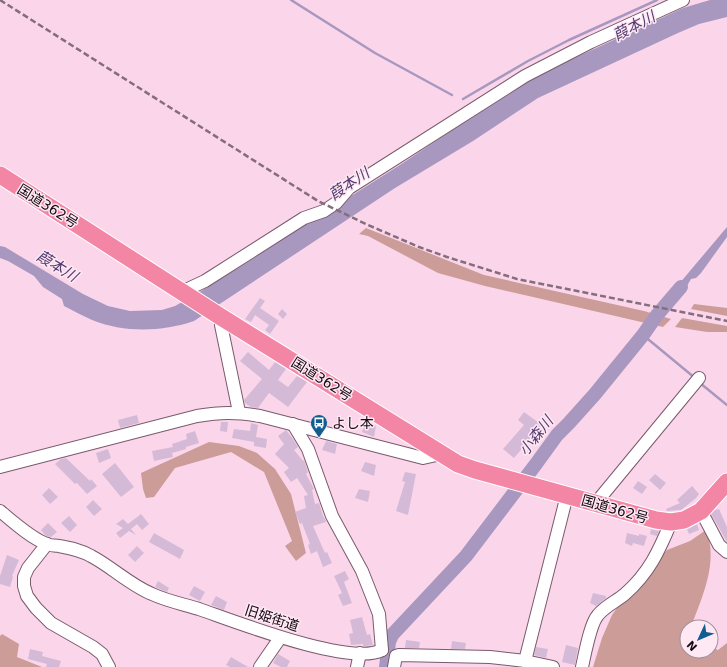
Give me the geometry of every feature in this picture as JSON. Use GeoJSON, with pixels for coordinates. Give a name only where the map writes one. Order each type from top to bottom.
{"type":"FeatureCollection","features":[{"type":"Feature","properties":{"kind":"highway","name":"国道362号"},"geometry":{"type":"LineString","coordinates":[[0,175],[219,315],[458,464],[595,504],[656,520],[671,522],[684,520],[701,511],[727,482]]}},
{"type":"Feature","properties":{"kind":"street"},"geometry":{"type":"LineString","coordinates":[[186,293],[190,288],[205,281],[304,218],[324,212],[336,203],[349,188],[525,76],[591,42],[683,0]]}},
{"type":"Feature","properties":{"kind":"street"},"geometry":{"type":"LineString","coordinates":[[219,315],[239,412]]}},
{"type":"Feature","properties":{"kind":"street"},"geometry":{"type":"LineString","coordinates":[[595,504],[697,381]]}},
{"type":"Feature","properties":{"kind":"street"},"geometry":{"type":"LineString","coordinates":[[0,467],[197,416],[219,412],[239,412],[293,424],[423,458],[441,454]]}},
{"type":"Feature","properties":{"kind":"street"},"geometry":{"type":"LineString","coordinates":[[293,424],[308,449],[332,516],[362,571],[379,614],[382,650],[394,664]]}},
{"type":"Feature","properties":{"kind":"street"},"geometry":{"type":"LineString","coordinates":[[525,661],[566,495]]}},
{"type":"Feature","properties":{"kind":"street","name":"旧姫街道"},"geometry":{"type":"LineString","coordinates":[[0,511],[24,530],[47,544],[71,548],[89,555],[152,594],[280,638],[335,651],[377,653],[382,650]]}},
{"type":"Feature","properties":{"kind":"street"},"geometry":{"type":"LineString","coordinates":[[701,511],[719,545],[727,552]]}},
{"type":"Feature","properties":{"kind":"street"},"geometry":{"type":"LineString","coordinates":[[582,667],[594,621],[599,614],[625,594],[645,574],[658,554],[671,522]]}},
{"type":"Feature","properties":{"kind":"street"},"geometry":{"type":"LineString","coordinates":[[47,544],[28,568],[24,576],[24,586],[27,596],[36,608],[52,623],[93,647],[102,654],[109,667]]}},
{"type":"Feature","properties":{"kind":"street"},"geometry":{"type":"LineString","coordinates":[[260,667],[280,638]]}},
{"type":"Feature","properties":{"kind":"street"},"geometry":{"type":"LineString","coordinates":[[357,667],[360,653]]}},
{"type":"Feature","properties":{"kind":"street"},"geometry":{"type":"LineString","coordinates":[[394,664],[396,656],[399,655],[489,662],[525,661],[553,667]]}},
{"type":"Feature","properties":{"kind":"shaded area"},"geometry":{"type":"Polygon","coordinates":[[[710,0],[727,0],[727,17],[699,24],[678,33],[538,98],[473,141],[395,188],[194,321],[182,325],[143,330],[104,324],[92,320],[64,306],[62,299],[43,287],[34,276],[0,258],[0,246],[5,247],[83,294],[108,306],[130,311],[162,310],[175,306],[198,293],[403,163],[450,130],[531,78],[683,8],[710,0]]]}},
{"type":"Feature","properties":{"kind":"shaded area"},"geometry":{"type":"Polygon","coordinates":[[[727,227],[727,237],[701,273],[696,278],[691,279],[681,296],[669,305],[668,297],[727,227]]]}},
{"type":"Feature","properties":{"kind":"shaded area"},"geometry":{"type":"Polygon","coordinates":[[[366,228],[484,275],[644,311],[671,319],[663,327],[485,286],[438,273],[368,236],[359,234],[366,228]]]}},
{"type":"Feature","properties":{"kind":"shaded area"},"geometry":{"type":"Polygon","coordinates":[[[694,304],[727,308],[727,316],[691,309],[694,304]]]}},
{"type":"Feature","properties":{"kind":"shaded area"},"geometry":{"type":"Polygon","coordinates":[[[682,318],[727,326],[727,332],[707,332],[675,327],[682,318]]]}},
{"type":"Feature","properties":{"kind":"shaded area"},"geometry":{"type":"Polygon","coordinates":[[[209,442],[239,446],[257,453],[275,469],[291,494],[306,553],[296,561],[285,546],[292,541],[264,472],[231,452],[175,468],[154,497],[146,498],[141,473],[209,442]]]}},
{"type":"Feature","properties":{"kind":"shaded area"},"geometry":{"type":"Polygon","coordinates":[[[706,530],[710,542],[710,567],[704,592],[694,619],[679,619],[679,659],[719,659],[719,649],[727,643],[727,667],[593,667],[602,638],[612,615],[622,601],[667,550],[690,541],[706,530]]]}},
{"type":"Feature","properties":{"kind":"shaded area"},"geometry":{"type":"Polygon","coordinates":[[[2,634],[19,644],[17,657],[42,667],[0,667],[0,636],[2,634]]]}},
{"type":"Feature","properties":{"kind":"building"},"geometry":{"type":"Polygon","coordinates":[[[260,298],[265,301],[260,308],[279,321],[270,334],[265,330],[269,325],[255,315],[251,322],[245,319],[260,298]]]}},
{"type":"Feature","properties":{"kind":"building"},"geometry":{"type":"Polygon","coordinates":[[[282,309],[287,314],[283,319],[278,314],[282,309]]]}},
{"type":"Feature","properties":{"kind":"building"},"geometry":{"type":"Polygon","coordinates":[[[248,352],[269,370],[275,362],[286,369],[278,380],[288,387],[297,376],[307,382],[288,407],[269,393],[258,408],[251,407],[245,403],[244,400],[262,379],[240,361],[248,352]]]}},
{"type":"Feature","properties":{"kind":"building"},"geometry":{"type":"Polygon","coordinates":[[[524,412],[542,425],[514,458],[503,449],[524,425],[518,420],[524,412]]]}},
{"type":"Feature","properties":{"kind":"building"},"geometry":{"type":"Polygon","coordinates":[[[137,415],[139,423],[120,428],[118,420],[137,415]]]}},
{"type":"Feature","properties":{"kind":"building"},"geometry":{"type":"Polygon","coordinates":[[[221,422],[228,422],[227,432],[220,431],[221,422]]]}},
{"type":"Feature","properties":{"kind":"building"},"geometry":{"type":"Polygon","coordinates":[[[251,423],[258,425],[256,437],[267,439],[266,448],[254,446],[254,442],[232,438],[234,429],[250,431],[251,423]]]}},
{"type":"Feature","properties":{"kind":"building"},"geometry":{"type":"Polygon","coordinates":[[[366,423],[376,426],[374,437],[362,432],[366,423]]]}},
{"type":"Feature","properties":{"kind":"building"},"geometry":{"type":"Polygon","coordinates":[[[286,430],[298,447],[294,450],[303,461],[304,460],[308,472],[306,474],[314,489],[312,490],[315,504],[319,503],[326,521],[313,526],[325,553],[327,552],[332,563],[323,567],[317,551],[311,554],[308,545],[310,544],[302,523],[300,524],[295,512],[306,508],[304,496],[308,495],[297,478],[291,482],[284,472],[289,468],[275,454],[284,444],[278,436],[286,430]]]}},
{"type":"Feature","properties":{"kind":"building"},"geometry":{"type":"Polygon","coordinates":[[[195,431],[199,443],[172,453],[173,457],[154,461],[152,451],[173,447],[172,444],[187,439],[186,434],[195,431]]]}},
{"type":"Feature","properties":{"kind":"building"},"geometry":{"type":"Polygon","coordinates":[[[326,441],[337,444],[335,454],[322,450],[326,441]]]}},
{"type":"Feature","properties":{"kind":"building"},"geometry":{"type":"Polygon","coordinates":[[[108,449],[111,458],[99,463],[96,453],[108,449]]]}},
{"type":"Feature","properties":{"kind":"building"},"geometry":{"type":"Polygon","coordinates":[[[66,458],[97,486],[87,494],[77,483],[75,484],[55,464],[61,459],[66,458]]]}},
{"type":"Feature","properties":{"kind":"building"},"geometry":{"type":"Polygon","coordinates":[[[365,462],[376,465],[374,476],[361,471],[365,462]]]}},
{"type":"Feature","properties":{"kind":"building"},"geometry":{"type":"Polygon","coordinates":[[[115,463],[134,487],[121,497],[102,474],[115,463]]]}},
{"type":"Feature","properties":{"kind":"building"},"geometry":{"type":"Polygon","coordinates":[[[405,472],[416,474],[408,515],[396,511],[405,482],[402,481],[405,472]]]}},
{"type":"Feature","properties":{"kind":"building"},"geometry":{"type":"Polygon","coordinates":[[[655,474],[666,483],[660,490],[649,480],[655,474]]]}},
{"type":"Feature","properties":{"kind":"building"},"geometry":{"type":"Polygon","coordinates":[[[638,481],[647,487],[642,494],[633,488],[638,481]]]}},
{"type":"Feature","properties":{"kind":"building"},"geometry":{"type":"Polygon","coordinates":[[[692,486],[699,494],[696,498],[681,510],[667,511],[666,509],[680,503],[677,500],[692,486]]]}},
{"type":"Feature","properties":{"kind":"building"},"geometry":{"type":"Polygon","coordinates":[[[49,488],[58,497],[50,504],[42,495],[49,488]]]}},
{"type":"Feature","properties":{"kind":"building"},"geometry":{"type":"Polygon","coordinates":[[[359,489],[370,491],[368,502],[355,498],[359,489]]]}},
{"type":"Feature","properties":{"kind":"building"},"geometry":{"type":"Polygon","coordinates":[[[93,500],[102,509],[94,516],[86,507],[93,500]]]}},
{"type":"Feature","properties":{"kind":"building"},"geometry":{"type":"Polygon","coordinates":[[[719,509],[727,527],[727,542],[711,514],[715,510],[719,509]]]}},
{"type":"Feature","properties":{"kind":"building"},"geometry":{"type":"Polygon","coordinates":[[[141,514],[149,524],[142,530],[137,524],[131,529],[136,535],[129,531],[120,538],[116,533],[123,528],[116,524],[123,519],[128,524],[141,514]]]}},
{"type":"Feature","properties":{"kind":"building"},"geometry":{"type":"Polygon","coordinates":[[[69,516],[77,525],[70,532],[61,523],[69,516]]]}},
{"type":"Feature","properties":{"kind":"building"},"geometry":{"type":"Polygon","coordinates":[[[48,523],[57,532],[51,537],[46,536],[41,530],[48,523]]]}},
{"type":"Feature","properties":{"kind":"building"},"geometry":{"type":"Polygon","coordinates":[[[697,524],[699,530],[689,534],[687,529],[697,524]]]}},
{"type":"Feature","properties":{"kind":"building"},"geometry":{"type":"Polygon","coordinates":[[[651,529],[659,531],[657,536],[650,534],[651,529]]]}},
{"type":"Feature","properties":{"kind":"building"},"geometry":{"type":"Polygon","coordinates":[[[154,533],[184,550],[180,559],[149,542],[154,533]]]}},
{"type":"Feature","properties":{"kind":"building"},"geometry":{"type":"Polygon","coordinates":[[[627,533],[647,536],[644,546],[633,543],[632,546],[625,543],[627,533]]]}},
{"type":"Feature","properties":{"kind":"building"},"geometry":{"type":"Polygon","coordinates":[[[137,546],[144,553],[135,562],[128,555],[137,546]]]}},
{"type":"Feature","properties":{"kind":"building"},"geometry":{"type":"Polygon","coordinates":[[[7,555],[19,560],[12,576],[10,587],[0,584],[0,576],[7,555]]]}},
{"type":"Feature","properties":{"kind":"building"},"geometry":{"type":"Polygon","coordinates":[[[345,571],[349,579],[344,582],[352,603],[343,606],[338,595],[342,593],[334,576],[345,571]]]}},
{"type":"Feature","properties":{"kind":"building"},"geometry":{"type":"Polygon","coordinates":[[[158,581],[169,588],[167,592],[155,587],[158,581]]]}},
{"type":"Feature","properties":{"kind":"building"},"geometry":{"type":"Polygon","coordinates":[[[194,586],[205,592],[200,601],[189,595],[194,586]]]}},
{"type":"Feature","properties":{"kind":"building"},"geometry":{"type":"Polygon","coordinates":[[[593,593],[606,596],[606,598],[596,606],[590,603],[593,593]]]}},
{"type":"Feature","properties":{"kind":"building"},"geometry":{"type":"Polygon","coordinates":[[[216,596],[227,602],[224,610],[211,605],[216,596]]]}},
{"type":"Feature","properties":{"kind":"building"},"geometry":{"type":"Polygon","coordinates":[[[362,617],[367,635],[370,634],[373,645],[351,645],[349,634],[353,633],[350,620],[362,617]]]}},
{"type":"Feature","properties":{"kind":"building"},"geometry":{"type":"Polygon","coordinates":[[[406,640],[420,642],[419,648],[405,648],[406,640]]]}},
{"type":"Feature","properties":{"kind":"building"},"geometry":{"type":"Polygon","coordinates":[[[452,641],[466,643],[465,649],[451,649],[452,641]]]}},
{"type":"Feature","properties":{"kind":"building"},"geometry":{"type":"Polygon","coordinates":[[[566,645],[578,648],[575,665],[562,662],[566,645]]]}},
{"type":"Feature","properties":{"kind":"building"},"geometry":{"type":"Polygon","coordinates":[[[536,647],[548,649],[546,658],[534,655],[536,647]]]}},
{"type":"Feature","properties":{"kind":"building"},"geometry":{"type":"Polygon","coordinates":[[[30,649],[43,652],[42,656],[61,661],[59,667],[46,667],[47,664],[28,659],[30,649]]]}},
{"type":"Feature","properties":{"kind":"building"},"geometry":{"type":"Polygon","coordinates":[[[278,654],[290,661],[287,667],[281,667],[273,663],[278,654]]]}},
{"type":"Feature","properties":{"kind":"building"},"geometry":{"type":"Polygon","coordinates":[[[231,657],[248,667],[230,667],[226,665],[231,657]]]}},
{"type":"Feature","properties":{"kind":"waterway"},"geometry":{"type":"LineString","coordinates":[[291,0],[375,53],[452,95]]}},
{"type":"Feature","properties":{"kind":"waterway","name":"葭本川"},"geometry":{"type":"LineString","coordinates":[[463,99],[528,61],[569,40],[657,0]]}},
{"type":"Feature","properties":{"kind":"waterway","name":"小森川"},"geometry":{"type":"LineString","coordinates":[[386,667],[389,642],[392,635],[466,556],[557,435],[595,394],[681,287]]}},
{"type":"Feature","properties":{"kind":"waterway"},"geometry":{"type":"LineString","coordinates":[[643,335],[695,378]]}},
{"type":"Feature","properties":{"kind":"waterway"},"geometry":{"type":"LineString","coordinates":[[700,383],[727,405]]}},
{"type":"Feature","properties":{"kind":"railway"},"geometry":{"type":"LineString","coordinates":[[0,0],[318,201],[368,225],[419,247],[517,279],[727,321]]}},
{"type":"Feature","properties":{"kind":"place","name":"よし本"},"geometry":{"type":"Point","coordinates":[319,438]}}]}
